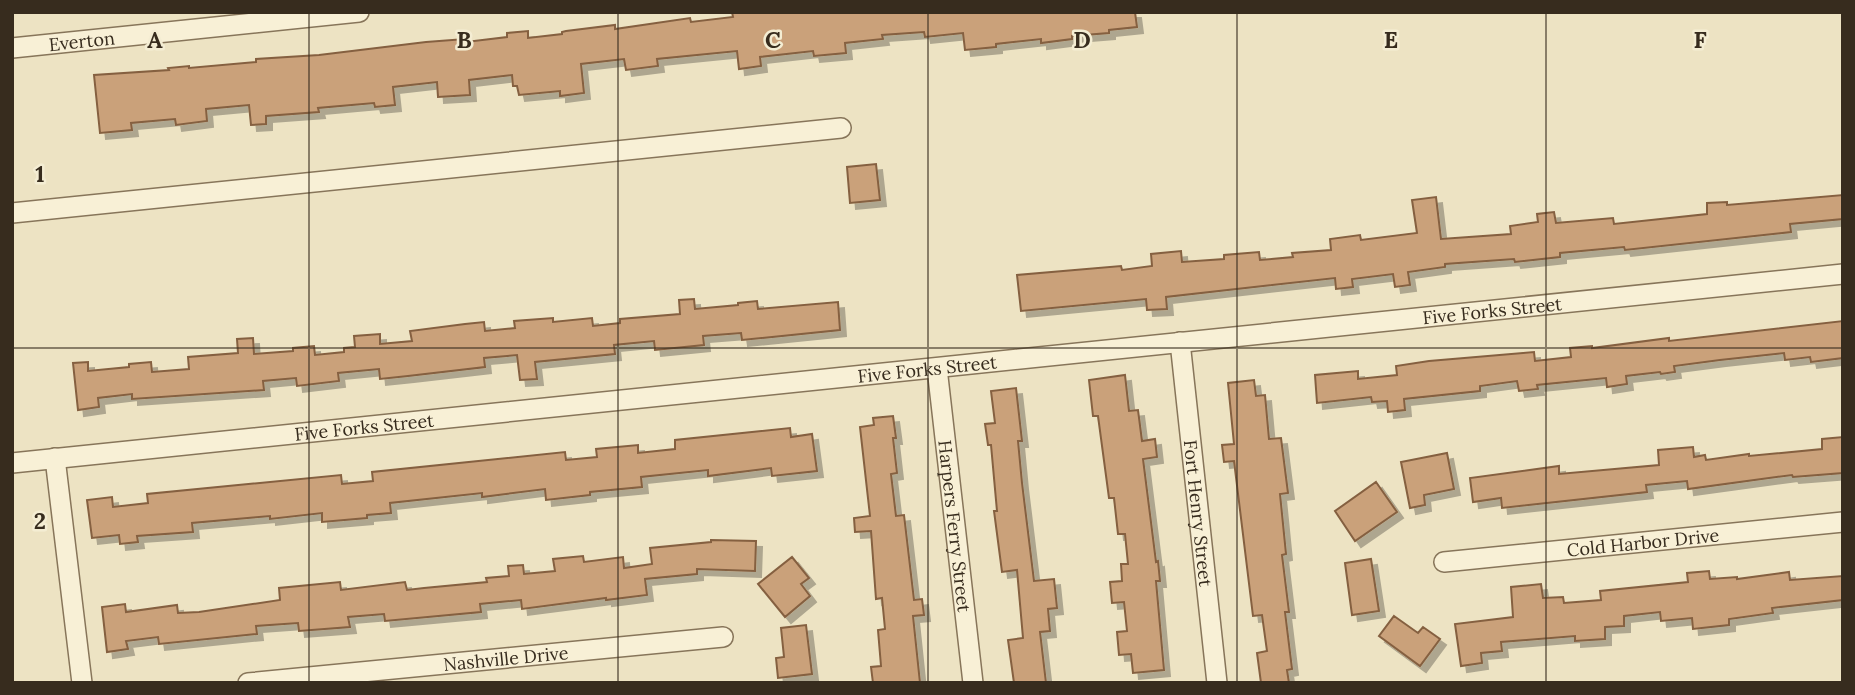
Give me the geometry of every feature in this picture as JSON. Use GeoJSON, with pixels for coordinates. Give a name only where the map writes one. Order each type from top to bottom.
{"type":"FeatureCollection","features":[{"type":"Feature","properties":{"kind":"street","name":"Everton"},"geometry":{"type":"LineString","coordinates":[[12,48],[359,12]]}},
{"type":"Feature","properties":{"kind":"street"},"geometry":{"type":"LineString","coordinates":[[12,213],[841,128]]}},
{"type":"Feature","properties":{"kind":"street","name":"Five Forks Street"},"geometry":{"type":"LineString","coordinates":[[12,463],[1843,274]]}},
{"type":"Feature","properties":{"kind":"street","name":"Fort Henry Street"},"geometry":{"type":"LineString","coordinates":[[1180,342],[1217,683]]}},
{"type":"Feature","properties":{"kind":"street","name":"Harpers Ferry Street"},"geometry":{"type":"LineString","coordinates":[[937,368],[973,683]]}},
{"type":"Feature","properties":{"kind":"street"},"geometry":{"type":"LineString","coordinates":[[55,458],[82,683]]}},
{"type":"Feature","properties":{"kind":"street","name":"Cold Harbor Drive"},"geometry":{"type":"LineString","coordinates":[[1444,562],[1843,522]]}},
{"type":"Feature","properties":{"kind":"street","name":"Nashville Drive"},"geometry":{"type":"LineString","coordinates":[[247,683],[723,637]]}},
{"type":"Feature","properties":{"kind":"building"},"geometry":{"type":"Polygon","coordinates":[[[732,12],[1135,12],[1137,27],[1109,30],[1109,33],[1072,36],[1072,39],[1041,43],[1041,39],[965,50],[963,33],[925,37],[924,32],[882,35],[883,39],[845,43],[846,53],[814,56],[813,51],[760,57],[761,66],[739,69],[737,51],[657,59],[658,66],[626,70],[624,59],[581,64],[584,93],[560,96],[560,91],[519,95],[517,86],[513,86],[512,75],[469,80],[470,95],[438,97],[437,82],[393,87],[395,105],[375,107],[374,103],[318,108],[319,112],[266,116],[266,124],[251,125],[249,105],[206,109],[207,121],[176,125],[175,119],[131,123],[132,130],[100,133],[94,75],[256,62],[256,59],[319,55],[426,42],[465,39],[466,42],[507,37],[507,33],[528,31],[528,38],[615,25],[615,29],[690,18],[691,22],[733,17],[732,12]]]}},
{"type":"Feature","properties":{"kind":"building"},"geometry":{"type":"Polygon","coordinates":[[[876,164],[880,200],[850,203],[847,167],[876,164]]]}},
{"type":"Feature","properties":{"kind":"building"},"geometry":{"type":"Polygon","coordinates":[[[1843,195],[1843,219],[1790,224],[1791,232],[1625,250],[1624,247],[1560,253],[1560,257],[1515,262],[1514,259],[1445,264],[1445,267],[1408,272],[1410,285],[1395,287],[1393,274],[1352,279],[1353,287],[1336,289],[1335,278],[1166,297],[1167,309],[1147,310],[1146,299],[1021,311],[1017,275],[1152,266],[1151,254],[1181,251],[1182,262],[1224,259],[1224,255],[1259,252],[1260,260],[1293,257],[1292,253],[1331,250],[1330,239],[1360,235],[1361,240],[1417,233],[1412,200],[1436,197],[1441,239],[1511,234],[1510,226],[1538,222],[1537,214],[1554,212],[1556,223],[1613,218],[1614,224],[1707,214],[1707,203],[1727,202],[1727,205],[1843,195]]]}},
{"type":"Feature","properties":{"kind":"building"},"geometry":{"type":"Polygon","coordinates":[[[694,299],[695,309],[757,301],[758,309],[838,302],[840,330],[742,340],[741,333],[703,336],[704,345],[655,350],[654,341],[614,345],[615,354],[535,362],[537,379],[520,380],[517,355],[484,358],[485,367],[380,379],[379,369],[338,373],[339,381],[297,386],[296,378],[263,381],[264,390],[132,399],[132,394],[98,398],[99,407],[78,410],[73,363],[88,362],[88,371],[151,362],[152,372],[189,369],[188,357],[238,353],[237,339],[253,338],[254,354],[293,351],[293,348],[314,346],[315,355],[344,352],[344,348],[355,347],[354,336],[380,334],[380,344],[412,341],[410,331],[484,322],[485,331],[515,328],[514,321],[553,318],[553,322],[592,318],[593,326],[620,323],[620,319],[680,314],[679,300],[694,299]]]}},
{"type":"Feature","properties":{"kind":"building"},"geometry":{"type":"Polygon","coordinates":[[[1843,321],[1843,358],[1811,362],[1810,357],[1785,360],[1784,353],[1720,360],[1674,366],[1675,372],[1626,376],[1627,384],[1607,387],[1606,378],[1537,385],[1538,389],[1519,391],[1517,381],[1480,386],[1480,391],[1404,399],[1405,410],[1388,412],[1387,401],[1372,402],[1371,397],[1317,403],[1315,375],[1358,371],[1358,379],[1397,375],[1396,366],[1534,352],[1535,361],[1571,357],[1570,348],[1592,348],[1669,338],[1669,341],[1843,321]]]}},
{"type":"Feature","properties":{"kind":"building"},"geometry":{"type":"Polygon","coordinates":[[[1125,375],[1129,411],[1138,410],[1142,441],[1155,439],[1157,457],[1143,459],[1160,581],[1156,581],[1164,670],[1133,673],[1131,654],[1119,655],[1117,632],[1127,631],[1124,602],[1112,603],[1110,582],[1122,581],[1121,564],[1128,564],[1125,534],[1118,534],[1114,498],[1109,498],[1098,416],[1093,416],[1089,380],[1125,375]]]}},
{"type":"Feature","properties":{"kind":"building"},"geometry":{"type":"Polygon","coordinates":[[[1254,380],[1256,396],[1265,395],[1269,439],[1281,438],[1288,493],[1280,494],[1286,554],[1282,555],[1289,612],[1285,612],[1292,669],[1287,670],[1289,683],[1261,683],[1257,653],[1267,651],[1262,615],[1253,616],[1234,461],[1224,462],[1222,445],[1234,444],[1228,383],[1254,380]]]}},
{"type":"Feature","properties":{"kind":"building"},"geometry":{"type":"Polygon","coordinates":[[[1016,388],[1022,441],[1018,441],[1034,581],[1054,579],[1057,608],[1048,609],[1050,631],[1040,632],[1046,683],[1014,683],[1008,640],[1023,638],[1017,570],[1002,572],[994,511],[997,511],[991,445],[988,445],[985,424],[995,423],[991,391],[1016,388]]]}},
{"type":"Feature","properties":{"kind":"building"},"geometry":{"type":"Polygon","coordinates":[[[893,416],[897,473],[891,474],[896,516],[904,515],[914,600],[922,599],[924,615],[913,616],[920,683],[873,683],[871,667],[881,666],[878,630],[885,629],[882,598],[876,599],[871,531],[855,532],[854,518],[870,516],[860,427],[874,425],[873,418],[893,416]]]}},
{"type":"Feature","properties":{"kind":"building"},"geometry":{"type":"Polygon","coordinates":[[[790,428],[791,437],[812,434],[817,471],[772,476],[771,468],[708,476],[708,470],[641,477],[642,487],[546,500],[545,489],[482,497],[482,493],[390,503],[391,513],[367,515],[367,518],[322,522],[322,513],[192,523],[193,532],[137,536],[138,542],[120,544],[119,535],[92,538],[87,500],[112,497],[113,507],[148,503],[147,494],[341,475],[342,484],[373,481],[372,472],[565,452],[566,460],[597,457],[596,449],[638,445],[638,453],[675,449],[675,440],[790,428]]]}},
{"type":"Feature","properties":{"kind":"building"},"geometry":{"type":"Polygon","coordinates":[[[1843,437],[1843,473],[1792,475],[1688,489],[1687,481],[1646,485],[1647,492],[1502,508],[1501,498],[1473,502],[1470,478],[1559,466],[1559,474],[1659,465],[1658,450],[1693,447],[1694,457],[1705,455],[1706,460],[1822,449],[1822,439],[1843,437]]]}},
{"type":"Feature","properties":{"kind":"building"},"geometry":{"type":"Polygon","coordinates":[[[1447,453],[1454,489],[1424,495],[1425,505],[1410,508],[1401,462],[1447,453]]]}},
{"type":"Feature","properties":{"kind":"building"},"geometry":{"type":"Polygon","coordinates":[[[1376,482],[1397,512],[1355,541],[1335,511],[1376,482]]]}},
{"type":"Feature","properties":{"kind":"building"},"geometry":{"type":"Polygon","coordinates":[[[711,540],[756,541],[755,571],[697,569],[697,574],[645,579],[647,595],[522,609],[521,600],[480,604],[481,612],[385,621],[384,614],[348,617],[350,627],[299,631],[298,623],[256,626],[257,634],[159,644],[158,637],[126,641],[128,649],[107,652],[102,607],[125,604],[126,612],[177,605],[178,613],[199,612],[280,600],[279,588],[340,582],[341,590],[405,582],[407,590],[487,582],[486,578],[509,576],[508,566],[523,565],[524,574],[555,571],[553,559],[583,556],[584,562],[623,557],[624,568],[652,564],[650,548],[711,540]]]}},
{"type":"Feature","properties":{"kind":"building"},"geometry":{"type":"Polygon","coordinates":[[[792,557],[809,578],[801,584],[810,596],[785,617],[758,584],[792,557]]]}},
{"type":"Feature","properties":{"kind":"building"},"geometry":{"type":"Polygon","coordinates":[[[1371,559],[1379,611],[1352,615],[1345,563],[1371,559]]]}},
{"type":"Feature","properties":{"kind":"building"},"geometry":{"type":"Polygon","coordinates":[[[1709,571],[1710,579],[1737,579],[1789,572],[1790,580],[1843,576],[1843,600],[1772,608],[1773,613],[1729,619],[1729,625],[1693,629],[1692,618],[1661,621],[1660,612],[1624,616],[1624,626],[1605,627],[1605,639],[1575,641],[1575,636],[1501,642],[1502,651],[1481,653],[1482,663],[1461,666],[1455,624],[1513,617],[1511,587],[1541,584],[1543,598],[1563,597],[1564,603],[1601,600],[1600,591],[1688,582],[1687,573],[1709,571]]]}},
{"type":"Feature","properties":{"kind":"building"},"geometry":{"type":"Polygon","coordinates":[[[1394,616],[1418,633],[1423,627],[1440,639],[1420,666],[1379,636],[1394,616]]]}},
{"type":"Feature","properties":{"kind":"building"},"geometry":{"type":"Polygon","coordinates":[[[806,625],[812,674],[778,678],[776,658],[784,657],[781,628],[806,625]]]}}]}
